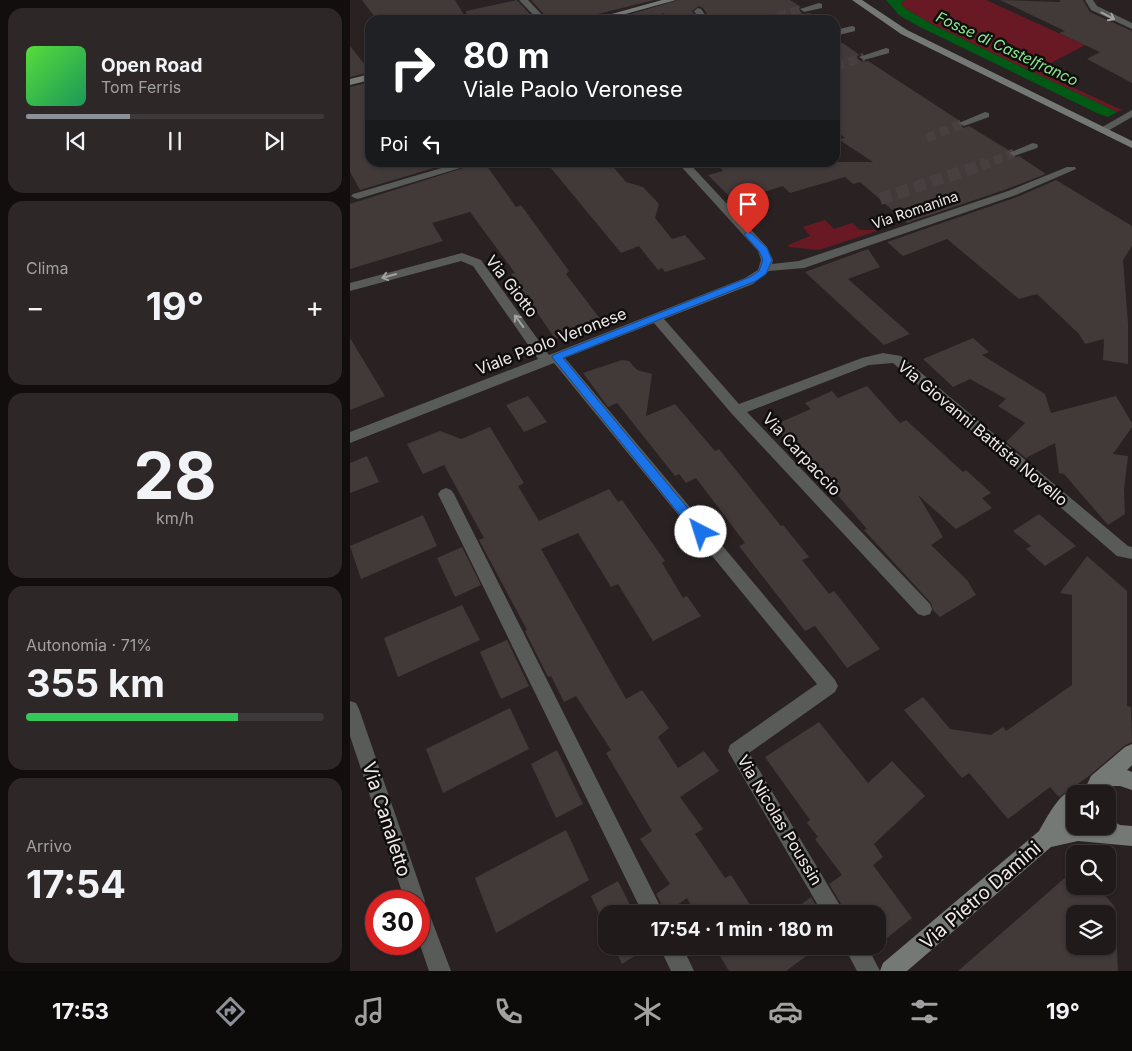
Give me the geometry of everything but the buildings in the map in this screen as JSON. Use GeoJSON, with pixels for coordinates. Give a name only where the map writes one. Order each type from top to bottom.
{"type":"FeatureCollection","features":[{"type":"Feature","properties":{"kind":"street"},"geometry":{"type":"LineString","coordinates":[[523,0],[538,15]]}},
{"type":"Feature","properties":{"kind":"street"},"geometry":{"type":"LineString","coordinates":[[614,15],[672,0]]}},
{"type":"Feature","properties":{"kind":"street"},"geometry":{"type":"LineString","coordinates":[[857,0],[869,4],[883,20],[904,32],[1132,144]]}},
{"type":"Feature","properties":{"kind":"street"},"geometry":{"type":"LineString","coordinates":[[1089,0],[1094,8],[1132,26]]}},
{"type":"Feature","properties":{"kind":"street"},"geometry":{"type":"LineString","coordinates":[[698,10],[702,15]]}},
{"type":"Feature","properties":{"kind":"street"},"geometry":{"type":"LineString","coordinates":[[840,32],[852,29]]}},
{"type":"Feature","properties":{"kind":"street"},"geometry":{"type":"LineString","coordinates":[[864,57],[886,51]]}},
{"type":"Feature","properties":{"kind":"street"},"geometry":{"type":"LineString","coordinates":[[350,82],[365,78]]}},
{"type":"Feature","properties":{"kind":"street"},"geometry":{"type":"LineString","coordinates":[[1102,130],[1130,114]]}},
{"type":"Feature","properties":{"kind":"street"},"geometry":{"type":"LineString","coordinates":[[964,123],[985,115]]}},
{"type":"Feature","properties":{"kind":"street"},"geometry":{"type":"LineString","coordinates":[[1014,154],[1033,146]]}},
{"type":"Feature","properties":{"kind":"street"},"geometry":{"type":"LineString","coordinates":[[357,196],[457,167]]}},
{"type":"Feature","properties":{"kind":"street"},"geometry":{"type":"LineString","coordinates":[[687,167],[764,250],[767,260],[764,270]]}},
{"type":"Feature","properties":{"kind":"street","name":"Via Romanina"},"geometry":{"type":"LineString","coordinates":[[764,270],[800,265],[1012,193],[1071,169]]}},
{"type":"Feature","properties":{"kind":"street","name":"Via Giotto"},"geometry":{"type":"LineString","coordinates":[[350,287],[462,257],[477,263],[552,359]]}},
{"type":"Feature","properties":{"kind":"street","name":"Viale Paolo Veronese"},"geometry":{"type":"LineString","coordinates":[[350,438],[749,282],[764,270]]}},
{"type":"Feature","properties":{"kind":"street","name":"Via Carpaccio"},"geometry":{"type":"LineString","coordinates":[[657,319],[737,410],[924,609]]}},
{"type":"Feature","properties":{"kind":"street","name":"Via Giovanni Battista Novello"},"geometry":{"type":"LineString","coordinates":[[737,410],[868,361],[883,358],[896,359],[1123,551],[1132,552]]}},
{"type":"Feature","properties":{"kind":"street","name":"Via Nicolas Poussin"},"geometry":{"type":"LineString","coordinates":[[552,359],[829,686],[737,751],[830,905]]}},
{"type":"Feature","properties":{"kind":"street"},"geometry":{"type":"LineString","coordinates":[[446,494],[650,905]]}},
{"type":"Feature","properties":{"kind":"street","name":"Via Canaletto"},"geometry":{"type":"LineString","coordinates":[[350,709],[411,890]]}},
{"type":"Feature","properties":{"kind":"street"},"geometry":{"type":"LineString","coordinates":[[1097,785],[1132,753]]}},
{"type":"Feature","properties":{"kind":"street"},"geometry":{"type":"LineString","coordinates":[[1097,785],[1119,776],[1132,781]]}},
{"type":"Feature","properties":{"kind":"street","name":"Via Pietro Damini"},"geometry":{"type":"LineString","coordinates":[[891,971],[1046,838],[1066,808]]}},
{"type":"Feature","properties":{"kind":"street","name":"Via Pietro Damini"},"geometry":{"type":"LineString","coordinates":[[1046,838],[1078,831],[1122,835]]}},
{"type":"Feature","properties":{"kind":"street"},"geometry":{"type":"LineString","coordinates":[[430,943],[440,971]]}},
{"type":"Feature","properties":{"kind":"street"},"geometry":{"type":"LineString","coordinates":[[675,955],[683,971]]}},
{"type":"Feature","properties":{"kind":"street"},"geometry":{"type":"LineString","coordinates":[[860,955],[869,971]]}},
{"type":"Feature","properties":{"kind":"shaded area"},"geometry":{"type":"Polygon","coordinates":[[[886,0],[905,0],[901,3],[903,7],[933,25],[1117,112],[1108,117],[1099,114],[918,26],[899,15],[886,0]]]}},
{"type":"Feature","properties":{"kind":"shaded area"},"geometry":{"type":"Polygon","coordinates":[[[905,0],[986,0],[1085,45],[1051,63],[1071,74],[1059,81],[1122,110],[1117,112],[933,25],[903,7],[901,3],[905,0]]]}},
{"type":"Feature","properties":{"kind":"shaded area"},"geometry":{"type":"Polygon","coordinates":[[[825,220],[834,229],[852,223],[860,230],[877,231],[819,250],[789,247],[788,245],[810,236],[803,227],[825,220]]]}},
{"type":"Feature","properties":{"kind":"tunnel"},"geometry":{"type":"LineString","coordinates":[[782,15],[804,9]]}},
{"type":"Feature","properties":{"kind":"tunnel"},"geometry":{"type":"LineString","coordinates":[[840,64],[864,57]]}},
{"type":"Feature","properties":{"kind":"tunnel"},"geometry":{"type":"LineString","coordinates":[[927,138],[964,123]]}},
{"type":"Feature","properties":{"kind":"tunnel"},"geometry":{"type":"LineString","coordinates":[[981,166],[1014,153]]}},
{"type":"Feature","properties":{"kind":"tunnel"},"geometry":{"type":"LineString","coordinates":[[880,199],[985,164]]}},
{"type":"Feature","properties":{"kind":"route"},"geometry":{"type":"LineString","coordinates":[[701,532],[557,357],[749,282],[763,272],[767,260],[764,250],[748,234]]}},
{"type":"Feature","properties":{"kind":"water label","name":"Fosse di Castelfranco"},"geometry":{"type":"Point","coordinates":[1007,49]}}]}
